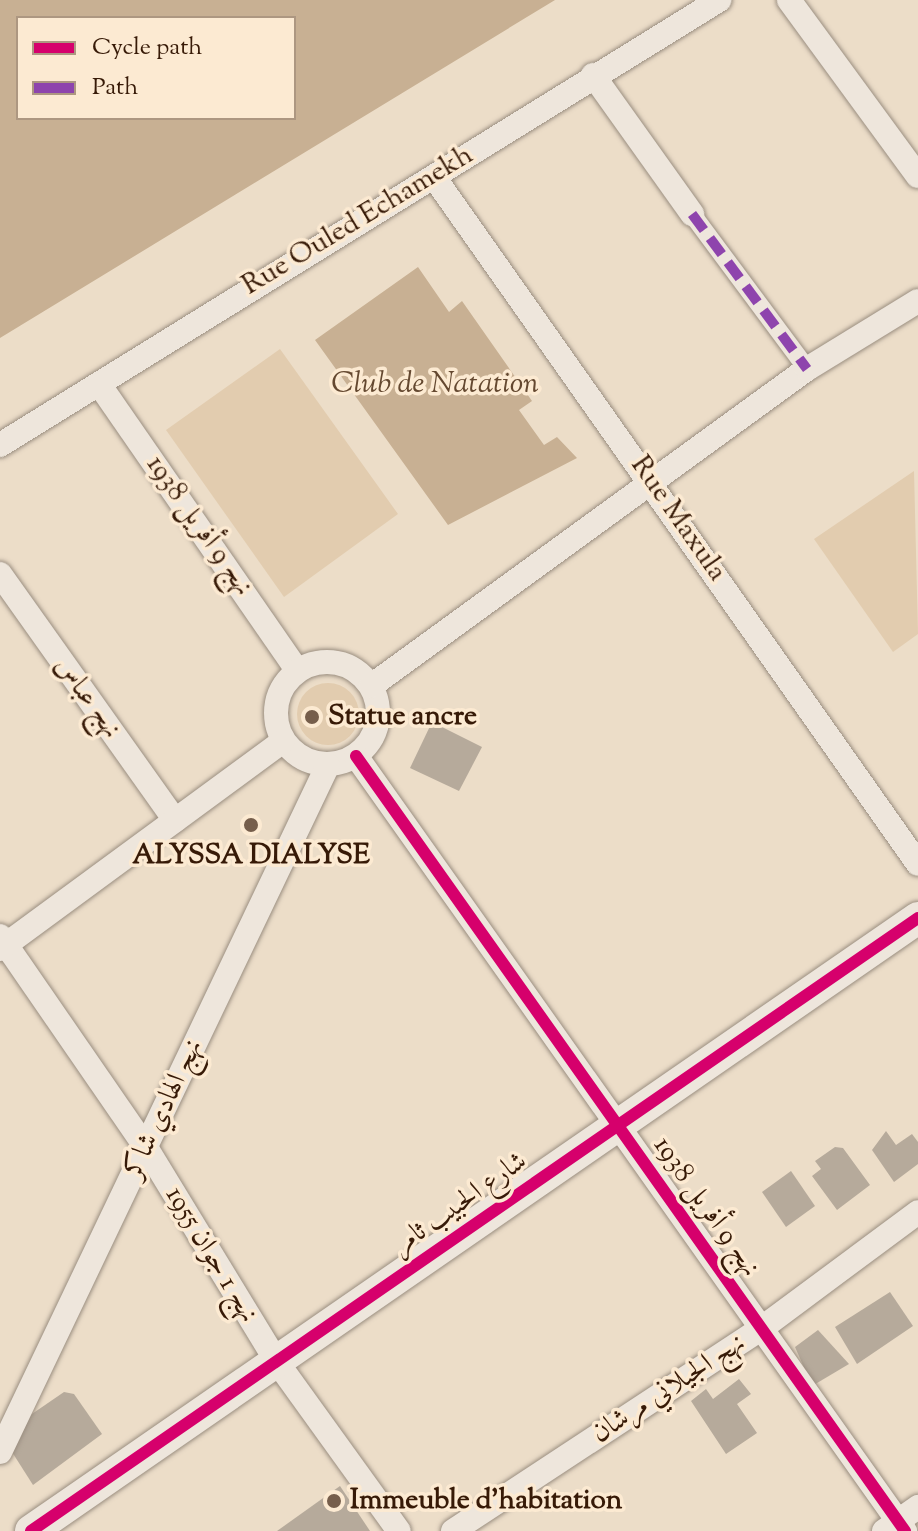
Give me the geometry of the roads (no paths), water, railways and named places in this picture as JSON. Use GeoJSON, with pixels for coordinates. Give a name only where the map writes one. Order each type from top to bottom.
{"type":"FeatureCollection","features":[{"type":"Feature","properties":{"kind":"street","name":"Rue Ouled Echamekh"},"geometry":{"type":"LineString","coordinates":[[0,445],[593,75],[719,0]]}},
{"type":"Feature","properties":{"kind":"street"},"geometry":{"type":"LineString","coordinates":[[789,0],[918,176]]}},
{"type":"Feature","properties":{"kind":"street"},"geometry":{"type":"LineString","coordinates":[[593,75],[807,369]]}},
{"type":"Feature","properties":{"kind":"street","name":"Rue Maxula"},"geometry":{"type":"LineString","coordinates":[[434,177],[650,479],[918,864]]}},
{"type":"Feature","properties":{"kind":"street"},"geometry":{"type":"LineString","coordinates":[[371,686],[650,479],[807,369],[918,301]]}},
{"type":"Feature","properties":{"kind":"street","name":"نهج 9 أفريل 1938"},"geometry":{"type":"LineString","coordinates":[[99,384],[297,670]]}},
{"type":"Feature","properties":{"kind":"street","name":"نهج عباس"},"geometry":{"type":"LineString","coordinates":[[0,574],[175,820]]}},
{"type":"Feature","properties":{"kind":"street"},"geometry":{"type":"LineString","coordinates":[[332,662],[371,686],[375,732],[356,756],[328,765],[300,758],[283,741],[277,700],[297,670],[332,662]]}},
{"type":"Feature","properties":{"kind":"street"},"geometry":{"type":"LineString","coordinates":[[2,943],[283,741]]}},
{"type":"Feature","properties":{"kind":"street","name":"نهج 9 أفريل 1938"},"geometry":{"type":"LineString","coordinates":[[356,756],[901,1522]]}},
{"type":"Feature","properties":{"kind":"street","name":"نهج الهادي شاكر"},"geometry":{"type":"LineString","coordinates":[[0,1452],[328,765]]}},
{"type":"Feature","properties":{"kind":"street","name":"شارع الحبيب ثامر"},"geometry":{"type":"LineString","coordinates":[[31,1531],[617,1123],[918,918]]}},
{"type":"Feature","properties":{"kind":"street","name":"نهج 1 جوان 1955"},"geometry":{"type":"LineString","coordinates":[[2,943],[147,1149],[277,1362],[399,1531]]}},
{"type":"Feature","properties":{"kind":"street","name":"نهج الجيلاني مرشان"},"geometry":{"type":"LineString","coordinates":[[453,1531],[762,1328],[918,1212]]}},
{"type":"Feature","properties":{"kind":"water"},"geometry":{"type":"Polygon","coordinates":[[[0,0],[555,0],[0,338],[0,0]]]}},
{"type":"Feature","properties":{"kind":"water","name":"Club de Natation"},"geometry":{"type":"Polygon","coordinates":[[[418,267],[449,312],[462,301],[532,401],[519,410],[544,445],[557,437],[577,458],[448,525],[315,340],[418,267]]]}},
{"type":"Feature","properties":{"kind":"place","name":"Statue ancre"},"geometry":{"type":"Point","coordinates":[312,717]}},
{"type":"Feature","properties":{"kind":"place","name":"ALYSSA DIALYSE"},"geometry":{"type":"Point","coordinates":[251,825]}},
{"type":"Feature","properties":{"kind":"place","name":"Immeuble d'habitation"},"geometry":{"type":"Point","coordinates":[334,1501]}}]}
